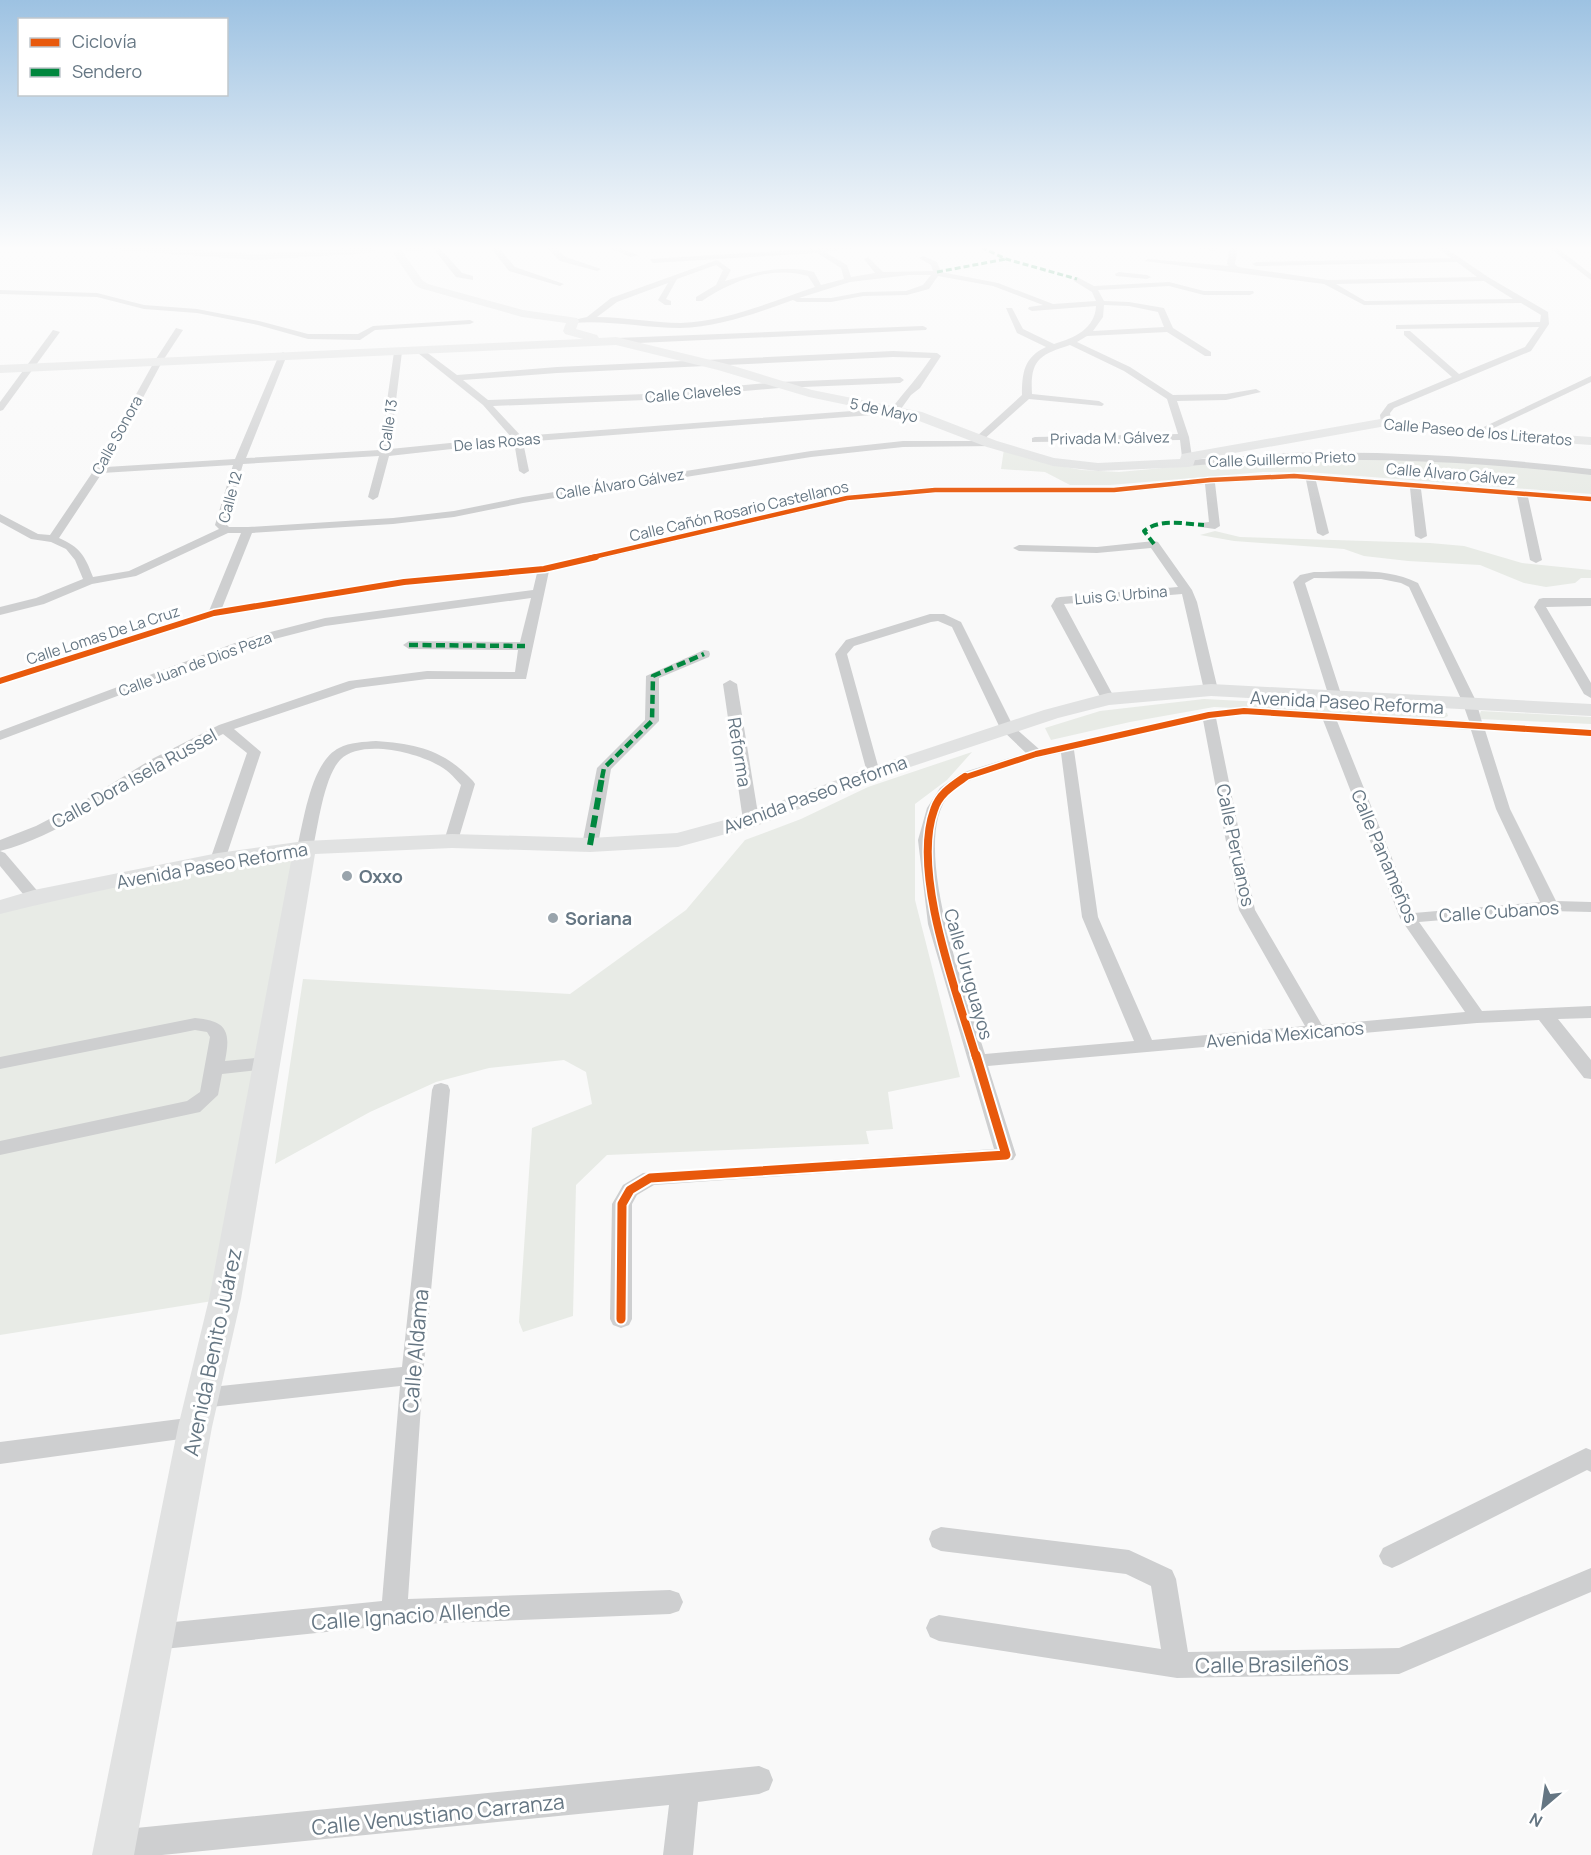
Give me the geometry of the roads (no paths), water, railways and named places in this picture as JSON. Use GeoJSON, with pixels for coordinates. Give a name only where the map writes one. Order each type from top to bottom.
{"type":"FeatureCollection","features":[{"type":"Feature","properties":{"kind":"street"},"geometry":{"type":"LineString","coordinates":[[0,408],[27,368],[55,334]]}},
{"type":"Feature","properties":{"kind":"street","name":"Calle Sonora"},"geometry":{"type":"LineString","coordinates":[[53,539],[99,470],[158,362],[177,334]]}},
{"type":"Feature","properties":{"kind":"street"},"geometry":{"type":"LineString","coordinates":[[299,334],[308,336],[360,337],[365,334]]}},
{"type":"Feature","properties":{"kind":"street"},"geometry":{"type":"LineString","coordinates":[[577,334],[601,341]]}},
{"type":"Feature","properties":{"kind":"street"},"geometry":{"type":"LineString","coordinates":[[455,378],[891,354],[916,334]]}},
{"type":"Feature","properties":{"kind":"street"},"geometry":{"type":"LineString","coordinates":[[1025,334],[1055,348]]}},
{"type":"Feature","properties":{"kind":"street"},"geometry":{"type":"LineString","coordinates":[[986,441],[1028,396],[1027,368],[1033,358],[1072,343],[1087,334],[1094,334]]}},
{"type":"Feature","properties":{"kind":"street"},"geometry":{"type":"LineString","coordinates":[[1176,334],[1208,354]]}},
{"type":"Feature","properties":{"kind":"street"},"geometry":{"type":"LineString","coordinates":[[1408,334],[1458,378]]}},
{"type":"Feature","properties":{"kind":"street"},"geometry":{"type":"LineString","coordinates":[[1386,422],[1384,416],[1391,406],[1528,349],[1541,334]]}},
{"type":"Feature","properties":{"kind":"street","name":"Calle 12"},"geometry":{"type":"LineString","coordinates":[[214,614],[248,530],[226,530],[220,525],[239,462],[288,355],[308,336]]}},
{"type":"Feature","properties":{"kind":"street"},"geometry":{"type":"LineString","coordinates":[[0,369],[601,341]]}},
{"type":"Feature","properties":{"kind":"street","name":"5 de Mayo"},"geometry":{"type":"LineString","coordinates":[[601,341],[616,341],[779,385],[865,406],[917,415],[1029,455],[1072,465],[1118,467],[1188,460]]}},
{"type":"Feature","properties":{"kind":"street"},"geometry":{"type":"LineString","coordinates":[[616,341],[937,355],[917,386],[908,393],[895,411]]}},
{"type":"Feature","properties":{"kind":"street"},"geometry":{"type":"LineString","coordinates":[[1072,343],[1127,369],[1172,398],[1226,398],[1256,393]]}},
{"type":"Feature","properties":{"kind":"street"},"geometry":{"type":"LineString","coordinates":[[422,351],[486,403],[518,439],[524,471]]}},
{"type":"Feature","properties":{"kind":"street","name":"Calle 13"},"geometry":{"type":"LineString","coordinates":[[373,497],[385,453],[398,352]]}},
{"type":"Feature","properties":{"kind":"street"},"geometry":{"type":"LineString","coordinates":[[891,354],[908,393]]}},
{"type":"Feature","properties":{"kind":"street","name":"Calle Claveles"},"geometry":{"type":"LineString","coordinates":[[486,403],[646,398],[779,385],[891,354]]}},
{"type":"Feature","properties":{"kind":"street"},"geometry":{"type":"LineString","coordinates":[[1476,433],[1591,379]]}},
{"type":"Feature","properties":{"kind":"street"},"geometry":{"type":"LineString","coordinates":[[1028,396],[1099,404]]}},
{"type":"Feature","properties":{"kind":"street"},"geometry":{"type":"LineString","coordinates":[[1172,398],[1184,436],[1188,460]]}},
{"type":"Feature","properties":{"kind":"street","name":"De las Rosas"},"geometry":{"type":"LineString","coordinates":[[99,470],[385,453],[518,439],[895,411]]}},
{"type":"Feature","properties":{"kind":"street","name":"Calle Paseo de los Literatos"},"geometry":{"type":"LineString","coordinates":[[1188,460],[1386,422],[1476,433],[1591,441]]}},
{"type":"Feature","properties":{"kind":"street","name":"Privada M. Gálvez"},"geometry":{"type":"LineString","coordinates":[[1035,440],[1184,436]]}},
{"type":"Feature","properties":{"kind":"street","name":"Calle Álvaro Gálvez"},"geometry":{"type":"LineString","coordinates":[[248,530],[393,521],[454,514],[523,500],[812,454],[903,444],[986,441]]}},
{"type":"Feature","properties":{"kind":"street","name":"Calle Guillermo Prieto"},"geometry":{"type":"LineString","coordinates":[[1188,460],[1330,455],[1486,460],[1591,472]]}},
{"type":"Feature","properties":{"kind":"street"},"geometry":{"type":"LineString","coordinates":[[1310,477],[1323,533]]}},
{"type":"Feature","properties":{"kind":"street","name":"Calle Álvaro Gálvez"},"geometry":{"type":"LineString","coordinates":[[1310,477],[1591,499]]}},
{"type":"Feature","properties":{"kind":"street","name":"Calle Cañón Rosario Castellanos"},"geometry":{"type":"LineString","coordinates":[[214,614],[405,582],[544,569],[847,498],[935,490],[1114,490],[1210,480],[1310,477]]}},
{"type":"Feature","properties":{"kind":"street"},"geometry":{"type":"LineString","coordinates":[[1204,525],[1215,526],[1210,480]]}},
{"type":"Feature","properties":{"kind":"street"},"geometry":{"type":"LineString","coordinates":[[1415,485],[1421,536]]}},
{"type":"Feature","properties":{"kind":"street"},"geometry":{"type":"LineString","coordinates":[[1522,494],[1536,560]]}},
{"type":"Feature","properties":{"kind":"street"},"geometry":{"type":"LineString","coordinates":[[0,517],[35,537],[53,539],[70,547],[80,559],[89,581]]}},
{"type":"Feature","properties":{"kind":"street"},"geometry":{"type":"LineString","coordinates":[[0,611],[40,601],[89,581],[132,573],[226,530]]}},
{"type":"Feature","properties":{"kind":"street","name":"Luis G. Urbina"},"geometry":{"type":"LineString","coordinates":[[1019,548],[1097,550],[1154,544],[1186,590],[1191,602],[1211,690]]}},
{"type":"Feature","properties":{"kind":"street","name":"Calle Dora Isela Russel"},"geometry":{"type":"LineString","coordinates":[[0,846],[78,810],[157,762],[224,728],[354,684],[427,675],[521,676],[525,645],[544,569]]}},
{"type":"Feature","properties":{"kind":"street"},"geometry":{"type":"LineString","coordinates":[[1334,694],[1299,582],[1304,577],[1314,575],[1394,577],[1408,580],[1414,585],[1469,702],[1503,809],[1550,906]]}},
{"type":"Feature","properties":{"kind":"street","name":"Luis G. Urbina"},"geometry":{"type":"LineString","coordinates":[[1108,699],[1057,606],[1060,601],[1186,590]]}},
{"type":"Feature","properties":{"kind":"street","name":"Calle Juan de Dios Peza"},"geometry":{"type":"LineString","coordinates":[[0,736],[266,637],[325,622],[538,593]]}},
{"type":"Feature","properties":{"kind":"street"},"geometry":{"type":"LineString","coordinates":[[1591,602],[1543,602],[1540,607],[1591,694]]}},
{"type":"Feature","properties":{"kind":"street","name":"Calle Lomas De La Cruz"},"geometry":{"type":"LineString","coordinates":[[0,681],[214,614]]}},
{"type":"Feature","properties":{"kind":"street"},"geometry":{"type":"LineString","coordinates":[[873,772],[842,654],[849,643],[930,618],[951,620],[957,625],[1007,728],[1036,754]]}},
{"type":"Feature","properties":{"kind":"street"},"geometry":{"type":"LineString","coordinates":[[410,645],[525,645]]}},
{"type":"Feature","properties":{"kind":"street"},"geometry":{"type":"LineString","coordinates":[[590,845],[604,768],[652,721],[653,676],[704,654]]}},
{"type":"Feature","properties":{"kind":"street","name":"Reforma"},"geometry":{"type":"LineString","coordinates":[[730,684],[751,820]]}},
{"type":"Feature","properties":{"kind":"street","name":"Avenida Paseo Reforma"},"geometry":{"type":"LineString","coordinates":[[0,907],[34,897],[218,860],[304,848],[452,841],[590,845],[678,840],[751,820],[873,772],[1007,728],[1108,699],[1211,690],[1334,694],[1591,710]]}},
{"type":"Feature","properties":{"kind":"street","name":"Avenida Paseo Reforma"},"geometry":{"type":"LineString","coordinates":[[966,776],[1067,746],[1209,715],[1244,711],[1591,733]]}},
{"type":"Feature","properties":{"kind":"street","name":"Calle Peruanos"},"geometry":{"type":"LineString","coordinates":[[1209,715],[1247,910],[1317,1031]]}},
{"type":"Feature","properties":{"kind":"street","name":"Calle Panameños"},"geometry":{"type":"LineString","coordinates":[[1328,716],[1408,918],[1477,1017]]}},
{"type":"Feature","properties":{"kind":"street"},"geometry":{"type":"LineString","coordinates":[[218,860],[254,752],[224,728]]}},
{"type":"Feature","properties":{"kind":"street"},"geometry":{"type":"LineString","coordinates":[[304,848],[322,783],[335,756],[352,748],[371,744],[428,755],[452,767],[468,784],[452,841]]}},
{"type":"Feature","properties":{"kind":"street"},"geometry":{"type":"LineString","coordinates":[[1067,746],[1090,918],[1146,1047]]}},
{"type":"Feature","properties":{"kind":"street","name":"Calle Uruguayos"},"geometry":{"type":"LineString","coordinates":[[621,1319],[622,1204],[630,1190],[650,1178],[1006,1155],[936,924],[926,840],[934,807],[945,791],[966,776]]}},
{"type":"Feature","properties":{"kind":"street","name":"Avenida Benito Juárez"},"geometry":{"type":"LineString","coordinates":[[114,1850],[153,1637],[198,1412],[225,1299],[304,848]]}},
{"type":"Feature","properties":{"kind":"street"},"geometry":{"type":"LineString","coordinates":[[0,855],[34,897]]}},
{"type":"Feature","properties":{"kind":"street","name":"Calle Cubanos"},"geometry":{"type":"LineString","coordinates":[[1408,918],[1550,906],[1591,907]]}},
{"type":"Feature","properties":{"kind":"street","name":"Avenida Mexicanos"},"geometry":{"type":"LineString","coordinates":[[979,1061],[1477,1017],[1591,1012]]}},
{"type":"Feature","properties":{"kind":"street"},"geometry":{"type":"LineString","coordinates":[[1544,1014],[1591,1073]]}},
{"type":"Feature","properties":{"kind":"street"},"geometry":{"type":"LineString","coordinates":[[0,1063],[195,1024],[209,1024],[217,1028],[220,1035],[209,1095],[193,1107],[0,1148]]}},
{"type":"Feature","properties":{"kind":"street"},"geometry":{"type":"LineString","coordinates":[[214,1068],[267,1063]]}},
{"type":"Feature","properties":{"kind":"street","name":"Calle Aldama"},"geometry":{"type":"LineString","coordinates":[[394,1612],[412,1375],[441,1090]]}},
{"type":"Feature","properties":{"kind":"street"},"geometry":{"type":"LineString","coordinates":[[0,1453],[198,1412],[412,1375]]}},
{"type":"Feature","properties":{"kind":"street"},"geometry":{"type":"LineString","coordinates":[[1392,1556],[1586,1459],[1591,1461]]}},
{"type":"Feature","properties":{"kind":"street"},"geometry":{"type":"LineString","coordinates":[[941,1539],[1129,1562],[1163,1579],[1177,1665]]}},
{"type":"Feature","properties":{"kind":"street","name":"Calle Brasileños"},"geometry":{"type":"LineString","coordinates":[[939,1628],[1177,1665],[1399,1661],[1591,1580]]}},
{"type":"Feature","properties":{"kind":"street","name":"Calle Ignacio Allende"},"geometry":{"type":"LineString","coordinates":[[153,1637],[394,1612],[670,1602]]}},
{"type":"Feature","properties":{"kind":"street","name":"Calle Venustiano Carranza"},"geometry":{"type":"LineString","coordinates":[[114,1850],[759,1780]]}},
{"type":"Feature","properties":{"kind":"street"},"geometry":{"type":"LineString","coordinates":[[678,1855],[685,1789]]}},
{"type":"Feature","properties":{"kind":"place","name":"Oxxo"},"geometry":{"type":"Point","coordinates":[347,876]}},
{"type":"Feature","properties":{"kind":"place","name":"Soriana"},"geometry":{"type":"Point","coordinates":[553,918]}}]}
